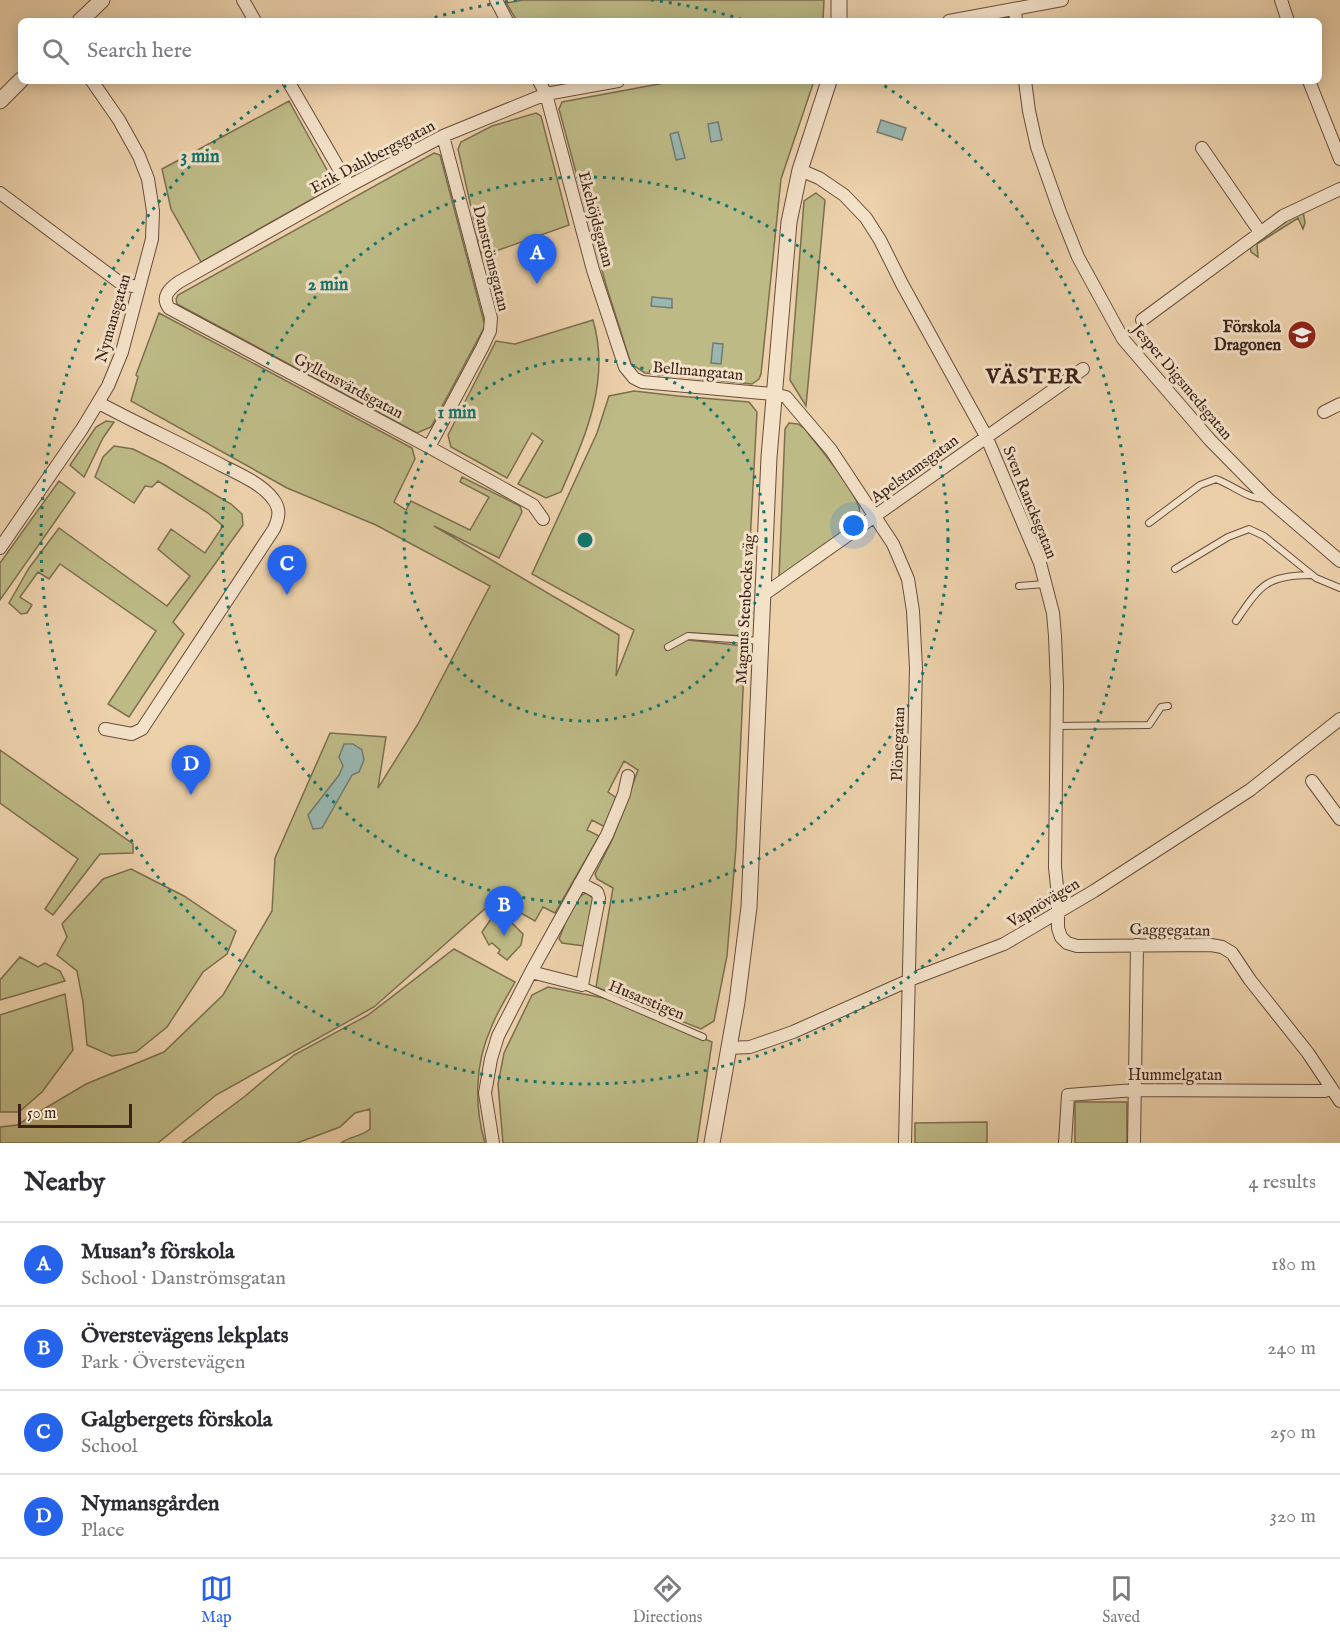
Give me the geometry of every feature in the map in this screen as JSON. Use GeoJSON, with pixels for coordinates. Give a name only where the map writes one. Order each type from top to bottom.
{"type":"FeatureCollection","features":[{"type":"Feature","properties":{"kind":"street"},"geometry":{"type":"LineString","coordinates":[[83,18],[102,0]]}},
{"type":"Feature","properties":{"kind":"street"},"geometry":{"type":"LineString","coordinates":[[243,0],[253,18]]}},
{"type":"Feature","properties":{"kind":"street"},"geometry":{"type":"LineString","coordinates":[[496,0],[505,18]]}},
{"type":"Feature","properties":{"kind":"street"},"geometry":{"type":"LineString","coordinates":[[839,0],[839,18]]}},
{"type":"Feature","properties":{"kind":"street"},"geometry":{"type":"LineString","coordinates":[[982,18],[1016,15],[1062,0]]}},
{"type":"Feature","properties":{"kind":"street"},"geometry":{"type":"LineString","coordinates":[[1281,0],[1287,18]]}},
{"type":"Feature","properties":{"kind":"street"},"geometry":{"type":"LineString","coordinates":[[0,100],[18,83]]}},
{"type":"Feature","properties":{"kind":"street","name":"Nymansgatan"},"geometry":{"type":"LineString","coordinates":[[0,548],[99,403],[108,386],[122,352],[152,239],[153,211],[148,179],[139,156],[119,120],[94,84]]}},
{"type":"Feature","properties":{"kind":"street"},"geometry":{"type":"LineString","coordinates":[[290,84],[349,186]]}},
{"type":"Feature","properties":{"kind":"street","name":"Ekehöjdsgatan"},"geometry":{"type":"LineString","coordinates":[[541,84],[546,94],[594,270],[625,366]]}},
{"type":"Feature","properties":{"kind":"street","name":"Erik Dahlbergsgatan"},"geometry":{"type":"LineString","coordinates":[[166,304],[167,292],[172,287],[442,136],[546,94],[601,84]]}},
{"type":"Feature","properties":{"kind":"street","name":"Magnus Stenbocks väg"},"geometry":{"type":"LineString","coordinates":[[711,1143],[729,1048],[749,907],[773,394],[789,222],[800,170],[828,84]]}},
{"type":"Feature","properties":{"kind":"street","name":"Jesper Digsmedsgatan"},"geometry":{"type":"LineString","coordinates":[[1026,84],[1037,147],[1060,212],[1078,257],[1123,339],[1210,440],[1268,499],[1340,561]]}},
{"type":"Feature","properties":{"kind":"street"},"geometry":{"type":"LineString","coordinates":[[1311,84],[1340,159]]}},
{"type":"Feature","properties":{"kind":"street","name":"Danströmsgatan"},"geometry":{"type":"LineString","coordinates":[[429,447],[490,332],[491,318],[442,136]]}},
{"type":"Feature","properties":{"kind":"street"},"geometry":{"type":"LineString","coordinates":[[1202,148],[1260,232]]}},
{"type":"Feature","properties":{"kind":"street","name":"Sven Rancksgatan"},"geometry":{"type":"LineString","coordinates":[[800,170],[819,178],[844,195],[866,218],[986,436],[1032,543],[1046,584],[1053,613],[1055,636],[1057,686],[1055,867],[1058,911]]}},
{"type":"Feature","properties":{"kind":"street"},"geometry":{"type":"LineString","coordinates":[[1142,320],[1283,216],[1340,189]]}},
{"type":"Feature","properties":{"kind":"street"},"geometry":{"type":"LineString","coordinates":[[0,193],[119,282],[139,288]]}},
{"type":"Feature","properties":{"kind":"street","name":"Gyllensvärdsgatan"},"geometry":{"type":"LineString","coordinates":[[166,304],[169,308],[533,505],[543,519]]}},
{"type":"Feature","properties":{"kind":"street","name":"Bellmangatan"},"geometry":{"type":"LineString","coordinates":[[625,366],[634,378],[642,382],[773,394]]}},
{"type":"Feature","properties":{"kind":"street","name":"Apelstamsgatan"},"geometry":{"type":"LineString","coordinates":[[763,595],[1083,369]]}},
{"type":"Feature","properties":{"kind":"street","name":"Plönegatan"},"geometry":{"type":"LineString","coordinates":[[773,394],[786,397],[831,450],[893,544],[908,579],[915,632],[916,668],[905,1143]]}},
{"type":"Feature","properties":{"kind":"street"},"geometry":{"type":"LineString","coordinates":[[99,403],[259,486],[271,496],[277,505],[279,514],[274,529],[142,729],[132,735],[105,729]]}},
{"type":"Feature","properties":{"kind":"street"},"geometry":{"type":"LineString","coordinates":[[1324,412],[1340,404]]}},
{"type":"Feature","properties":{"kind":"street","name":"Vapnövägen"},"geometry":{"type":"LineString","coordinates":[[729,1048],[750,1047],[793,1032],[908,980],[1004,945],[1094,891],[1250,790],[1340,719]]}},
{"type":"Feature","properties":{"kind":"street"},"geometry":{"type":"LineString","coordinates":[[493,1143],[485,1094],[491,1059],[498,1036],[610,829],[624,794],[628,776]]}},
{"type":"Feature","properties":{"kind":"street"},"geometry":{"type":"LineString","coordinates":[[1312,781],[1340,819]]}},
{"type":"Feature","properties":{"kind":"street"},"geometry":{"type":"LineString","coordinates":[[531,972],[582,985],[599,898],[597,892],[580,883]]}},
{"type":"Feature","properties":{"kind":"street","name":"Gaggegatan"},"geometry":{"type":"LineString","coordinates":[[1058,911],[1058,928],[1061,937],[1067,943],[1077,945],[1211,945],[1222,947],[1232,953],[1250,980],[1308,1053],[1340,1101]]}},
{"type":"Feature","properties":{"kind":"street"},"geometry":{"type":"LineString","coordinates":[[1134,1143],[1137,945]]}},
{"type":"Feature","properties":{"kind":"street","name":"Hummelgatan"},"geometry":{"type":"LineString","coordinates":[[1065,1143],[1068,1095],[1135,1090],[1324,1091],[1331,1088]]}},
{"type":"Feature","properties":{"kind":"lane"},"geometry":{"type":"LineString","coordinates":[[1149,523],[1200,485],[1216,478],[1231,484],[1254,500],[1268,499]]}},
{"type":"Feature","properties":{"kind":"lane"},"geometry":{"type":"LineString","coordinates":[[1175,569],[1228,537],[1249,529],[1264,536],[1312,575],[1340,588]]}},
{"type":"Feature","properties":{"kind":"lane"},"geometry":{"type":"LineString","coordinates":[[1236,621],[1252,597],[1268,582],[1288,575],[1312,575]]}},
{"type":"Feature","properties":{"kind":"lane"},"geometry":{"type":"LineString","coordinates":[[1018,585],[1046,584]]}},
{"type":"Feature","properties":{"kind":"lane"},"geometry":{"type":"LineString","coordinates":[[668,647],[688,636],[761,641]]}},
{"type":"Feature","properties":{"kind":"lane"},"geometry":{"type":"LineString","coordinates":[[1055,726],[1149,725],[1161,707],[1168,706]]}},
{"type":"Feature","properties":{"kind":"lane","name":"Husarstigen"},"geometry":{"type":"LineString","coordinates":[[582,985],[703,1037]]}},
{"type":"Feature","properties":{"kind":"shaded area"},"geometry":{"type":"Polygon","coordinates":[[[523,0],[824,0],[823,18],[515,18],[506,3],[523,0]]]}},
{"type":"Feature","properties":{"kind":"shaded area"},"geometry":{"type":"Polygon","coordinates":[[[659,84],[813,84],[781,179],[761,374],[759,379],[752,384],[645,373],[631,364],[606,285],[559,109],[562,102],[659,84]]]}},
{"type":"Feature","properties":{"kind":"shaded area"},"geometry":{"type":"Polygon","coordinates":[[[289,101],[332,179],[328,190],[201,262],[171,209],[162,169],[289,101]]]}},
{"type":"Feature","properties":{"kind":"shaded area"},"geometry":{"type":"Polygon","coordinates":[[[536,113],[541,116],[569,225],[482,256],[458,149],[461,142],[492,126],[536,113]]]}},
{"type":"Feature","properties":{"kind":"shaded area"},"geometry":{"type":"Polygon","coordinates":[[[434,153],[440,155],[485,326],[431,427],[417,433],[177,304],[178,295],[434,153]]]}},
{"type":"Feature","properties":{"kind":"shaded area"},"geometry":{"type":"Polygon","coordinates":[[[816,193],[825,200],[806,406],[790,380],[804,201],[816,193]]]}},
{"type":"Feature","properties":{"kind":"shaded area"},"geometry":{"type":"Polygon","coordinates":[[[1303,211],[1305,223],[1303,229],[1298,218],[1257,244],[1258,257],[1251,252],[1250,247],[1267,232],[1303,211]]]}},
{"type":"Feature","properties":{"kind":"shaded area"},"geometry":{"type":"Polygon","coordinates":[[[159,313],[412,448],[415,459],[394,502],[406,510],[411,501],[470,530],[489,497],[460,482],[462,477],[520,506],[522,512],[499,558],[434,526],[619,635],[616,676],[634,630],[532,574],[597,433],[609,396],[634,391],[749,402],[757,412],[745,636],[691,633],[689,640],[745,646],[736,847],[727,956],[714,1021],[701,1029],[596,987],[613,888],[597,879],[595,874],[612,840],[638,770],[624,761],[608,792],[618,799],[605,827],[592,820],[587,830],[599,836],[555,913],[543,907],[535,921],[496,899],[374,1007],[216,1095],[158,1143],[0,1143],[0,1127],[17,1125],[86,1084],[164,1052],[223,995],[272,911],[275,858],[330,733],[386,737],[378,788],[418,724],[490,586],[376,525],[287,488],[131,401],[138,377],[136,375],[159,313]]]}},
{"type":"Feature","properties":{"kind":"shaded area"},"geometry":{"type":"Polygon","coordinates":[[[593,320],[598,343],[597,387],[593,408],[579,450],[561,492],[546,498],[518,484],[543,441],[532,433],[507,478],[451,447],[448,435],[496,341],[515,344],[593,320]]]}},
{"type":"Feature","properties":{"kind":"shaded area"},"geometry":{"type":"Polygon","coordinates":[[[106,421],[114,422],[103,438],[84,477],[70,465],[96,427],[106,421]]]}},
{"type":"Feature","properties":{"kind":"shaded area"},"geometry":{"type":"Polygon","coordinates":[[[789,423],[798,424],[805,429],[843,478],[855,498],[860,514],[858,521],[779,578],[785,429],[789,423]]]}},
{"type":"Feature","properties":{"kind":"shaded area"},"geometry":{"type":"Polygon","coordinates":[[[114,446],[133,449],[231,504],[242,514],[243,525],[173,622],[184,634],[129,717],[108,704],[156,631],[60,564],[49,579],[38,572],[20,597],[32,605],[27,613],[21,614],[9,603],[29,568],[59,528],[167,606],[190,576],[158,549],[171,529],[205,553],[223,526],[208,513],[158,481],[152,487],[145,486],[134,503],[95,477],[103,457],[114,446]]]}},
{"type":"Feature","properties":{"kind":"shaded area"},"geometry":{"type":"Polygon","coordinates":[[[59,481],[75,493],[0,600],[0,563],[59,481]]]}},
{"type":"Feature","properties":{"kind":"shaded area"},"geometry":{"type":"Polygon","coordinates":[[[0,750],[133,844],[133,853],[100,854],[53,915],[45,909],[78,859],[0,803],[0,750]]]}},
{"type":"Feature","properties":{"kind":"shaded area"},"geometry":{"type":"Polygon","coordinates":[[[131,869],[184,896],[236,931],[227,954],[203,972],[167,1027],[136,1052],[112,1056],[87,1045],[77,971],[57,955],[67,937],[62,924],[103,879],[131,869]]]}},
{"type":"Feature","properties":{"kind":"shaded area"},"geometry":{"type":"Polygon","coordinates":[[[586,893],[593,898],[593,903],[584,946],[562,943],[559,939],[570,913],[577,900],[586,893]]]}},
{"type":"Feature","properties":{"kind":"shaded area"},"geometry":{"type":"Polygon","coordinates":[[[495,913],[504,915],[523,934],[521,945],[507,960],[498,953],[500,950],[492,943],[489,945],[482,932],[495,913]]]}},
{"type":"Feature","properties":{"kind":"shaded area"},"geometry":{"type":"Polygon","coordinates":[[[454,949],[515,982],[493,1022],[479,1070],[479,1114],[485,1143],[341,1143],[370,1129],[370,1109],[355,1113],[340,1127],[297,1143],[182,1143],[244,1097],[294,1055],[368,1015],[454,949]]]}},
{"type":"Feature","properties":{"kind":"shaded area"},"geometry":{"type":"Polygon","coordinates":[[[20,957],[38,967],[45,963],[60,971],[65,981],[0,1000],[0,980],[20,957]]]}},
{"type":"Feature","properties":{"kind":"shaded area"},"geometry":{"type":"Polygon","coordinates":[[[548,987],[609,999],[712,1042],[697,1143],[503,1143],[498,1084],[504,1053],[532,995],[548,987]]]}},
{"type":"Feature","properties":{"kind":"shaded area"},"geometry":{"type":"Polygon","coordinates":[[[65,994],[73,1050],[42,1092],[19,1112],[0,1112],[0,1015],[65,994]]]}},
{"type":"Feature","properties":{"kind":"shaded area"},"geometry":{"type":"Polygon","coordinates":[[[1075,1102],[1127,1102],[1127,1143],[1075,1143],[1075,1102]]]}},
{"type":"Feature","properties":{"kind":"shaded area"},"geometry":{"type":"Polygon","coordinates":[[[987,1122],[987,1143],[915,1143],[915,1123],[987,1122]]]}},
{"type":"Feature","properties":{"kind":"water"},"geometry":{"type":"Polygon","coordinates":[[[881,120],[906,128],[902,140],[877,132],[881,120]]]}},
{"type":"Feature","properties":{"kind":"water"},"geometry":{"type":"Polygon","coordinates":[[[718,122],[722,140],[711,142],[708,124],[718,122]]]}},
{"type":"Feature","properties":{"kind":"water"},"geometry":{"type":"Polygon","coordinates":[[[678,132],[685,158],[676,160],[670,134],[678,132]]]}},
{"type":"Feature","properties":{"kind":"water"},"geometry":{"type":"Polygon","coordinates":[[[652,297],[672,299],[672,308],[651,306],[652,297]]]}},
{"type":"Feature","properties":{"kind":"water"},"geometry":{"type":"Polygon","coordinates":[[[713,343],[723,344],[721,364],[711,363],[713,343]]]}},
{"type":"Feature","properties":{"kind":"water"},"geometry":{"type":"Polygon","coordinates":[[[344,744],[353,744],[362,750],[364,760],[359,772],[352,775],[322,828],[313,829],[308,815],[339,775],[343,766],[339,757],[344,744]]]}},
{"type":"Feature","properties":{"kind":"place","name":"Musan's förskola"},"geometry":{"type":"Point","coordinates":[537,284]}},
{"type":"Feature","properties":{"kind":"place","name":"Förskola Dragonen"},"geometry":{"type":"Point","coordinates":[1302,335]}},
{"type":"Feature","properties":{"kind":"place","name":"Galgbergets förskola"},"geometry":{"type":"Point","coordinates":[287,595]}},
{"type":"Feature","properties":{"kind":"place","name":"Nymansgården"},"geometry":{"type":"Point","coordinates":[191,795]}},
{"type":"Feature","properties":{"kind":"place","name":"Överstevägens lekplats"},"geometry":{"type":"Point","coordinates":[504,936]}},
{"type":"Feature","properties":{"kind":"district","name":"VÄSTER"},"geometry":{"type":"Point","coordinates":[1034,375]}}]}
